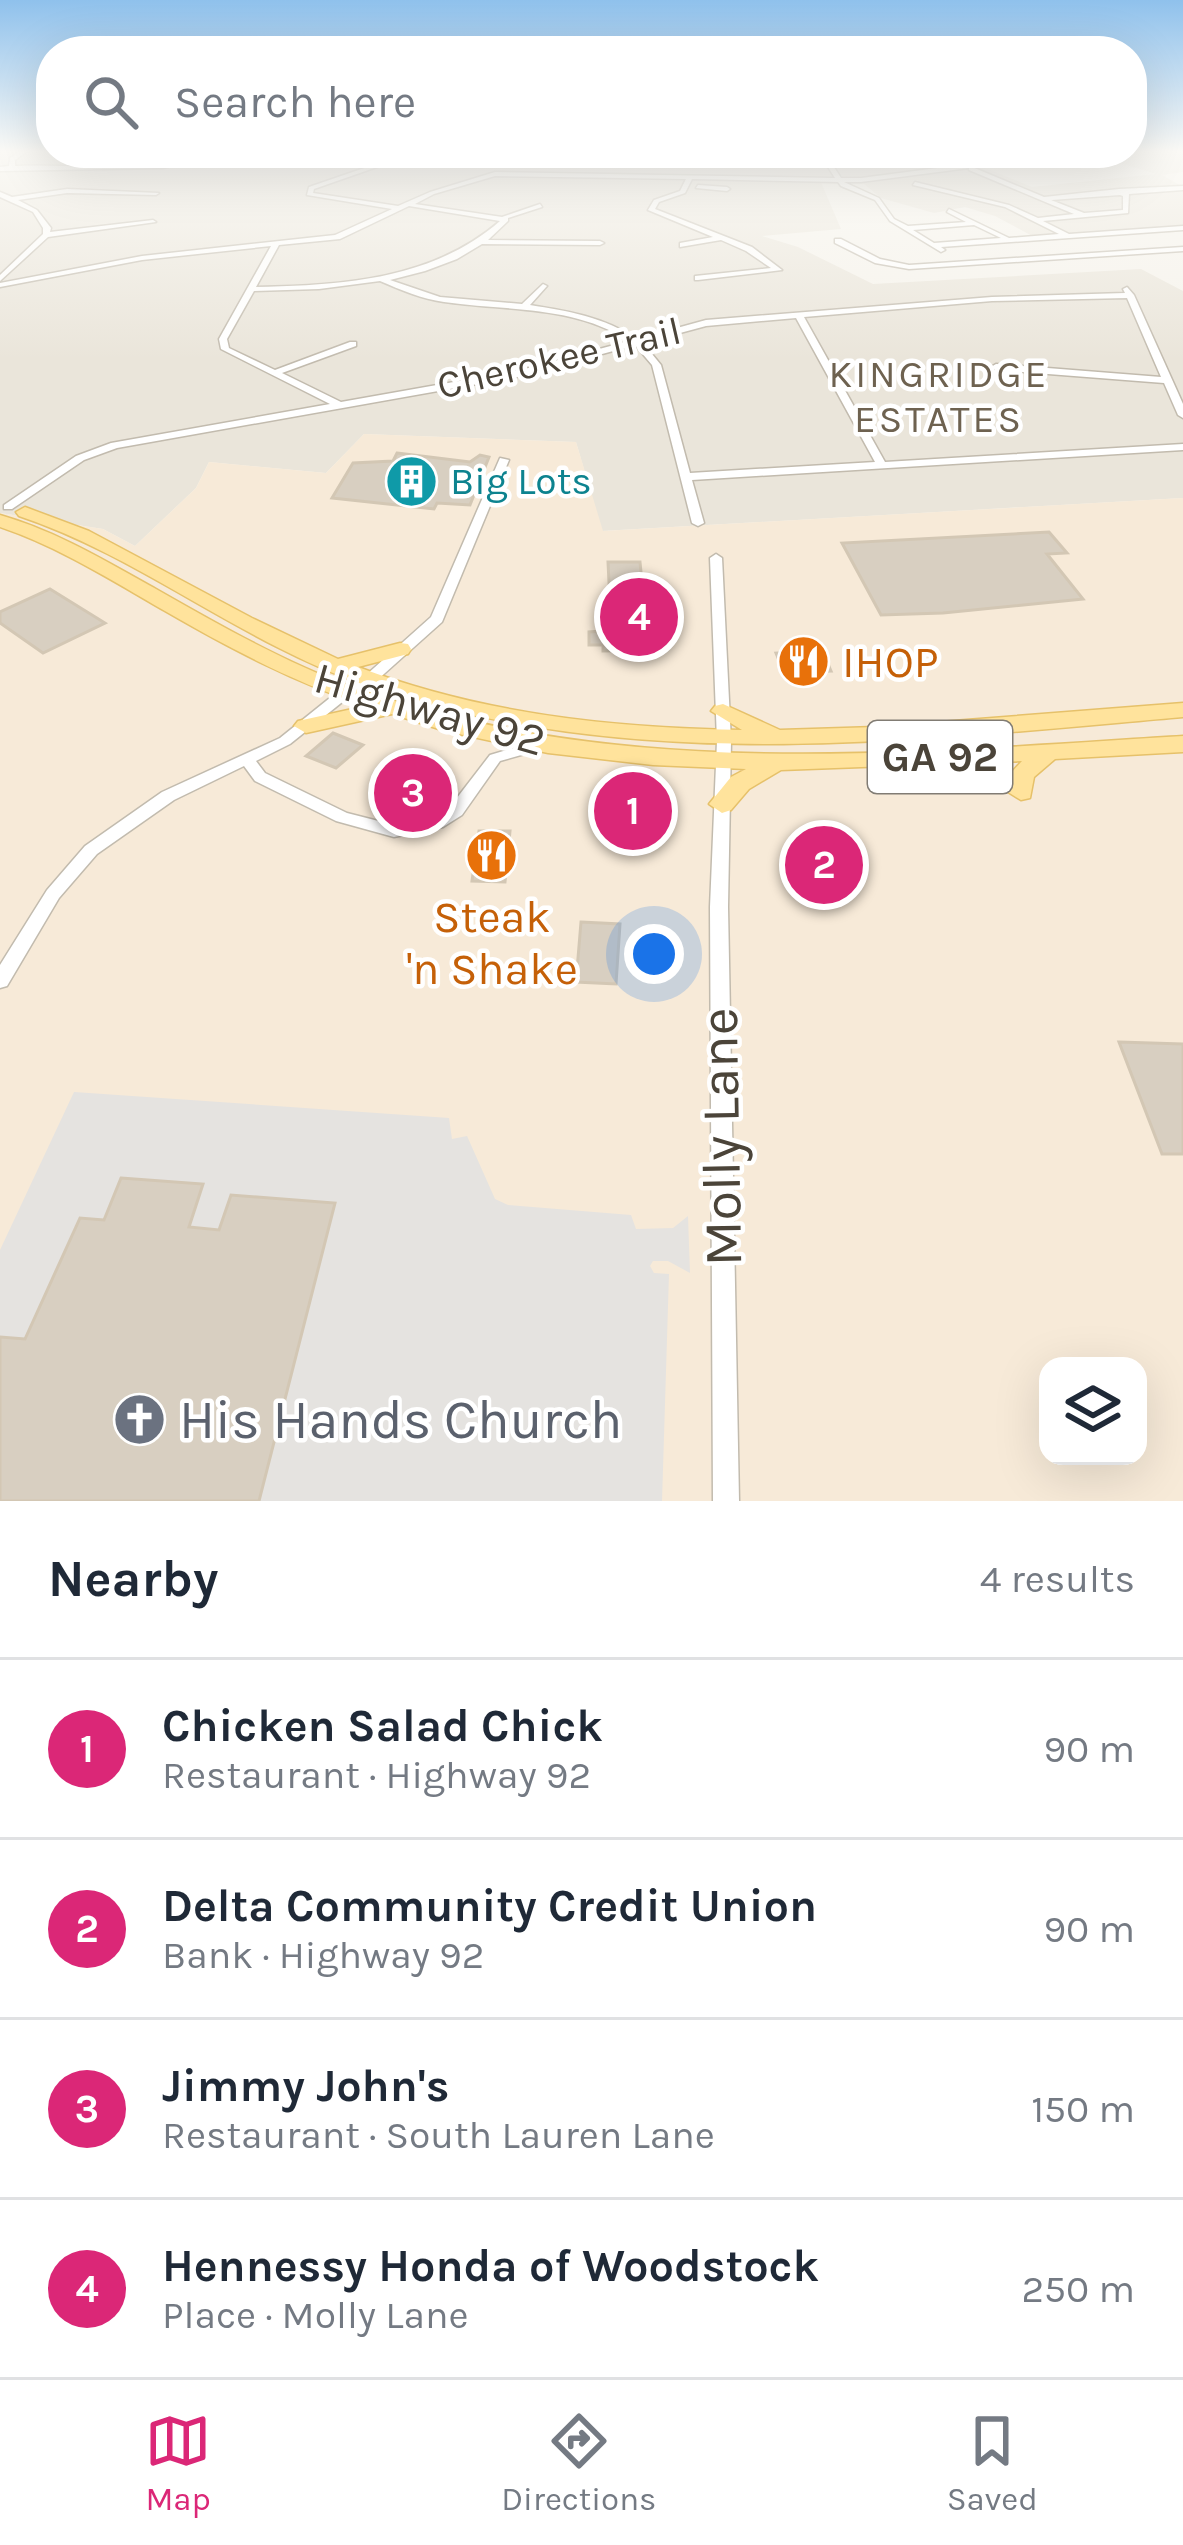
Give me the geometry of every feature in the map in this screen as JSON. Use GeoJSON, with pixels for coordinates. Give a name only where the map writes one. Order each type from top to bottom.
{"type":"FeatureCollection","features":[{"type":"Feature","properties":{"kind":"main road","name":"Highway 92"},"geometry":{"type":"LineString","coordinates":[[3,511],[104,544],[332,665],[517,718],[662,737],[774,764],[1183,744]]}},
{"type":"Feature","properties":{"kind":"main road","name":"Highway 92"},"geometry":{"type":"LineString","coordinates":[[3,511],[230,639],[346,692],[547,745],[724,752],[791,740],[1183,710]]}},
{"type":"Feature","properties":{"kind":"main road"},"geometry":{"type":"LineString","coordinates":[[332,665],[365,661],[400,649]]}},
{"type":"Feature","properties":{"kind":"main road"},"geometry":{"type":"LineString","coordinates":[[305,726],[355,712],[396,708]]}},
{"type":"Feature","properties":{"kind":"main road"},"geometry":{"type":"LineString","coordinates":[[662,737],[696,725],[723,708],[752,728],[791,740]]}},
{"type":"Feature","properties":{"kind":"main road"},"geometry":{"type":"LineString","coordinates":[[1021,791],[1026,768],[1052,751]]}},
{"type":"Feature","properties":{"kind":"main road"},"geometry":{"type":"LineString","coordinates":[[722,804],[740,783],[774,764]]}},
{"type":"Feature","properties":{"kind":"street"},"geometry":{"type":"LineString","coordinates":[[44,220],[46,235]]}},
{"type":"Feature","properties":{"kind":"street"},"geometry":{"type":"LineString","coordinates":[[1,279],[337,237],[374,220]]}},
{"type":"Feature","properties":{"kind":"street"},"geometry":{"type":"LineString","coordinates":[[255,289],[338,288],[378,278],[463,254],[502,220]]}},
{"type":"Feature","properties":{"kind":"street"},"geometry":{"type":"LineString","coordinates":[[676,220],[760,255],[777,272],[698,278]]}},
{"type":"Feature","properties":{"kind":"street"},"geometry":{"type":"LineString","coordinates":[[893,220],[959,264]]}},
{"type":"Feature","properties":{"kind":"street"},"geometry":{"type":"LineString","coordinates":[[969,220],[1009,240]]}},
{"type":"Feature","properties":{"kind":"street"},"geometry":{"type":"LineString","coordinates":[[1043,220],[1069,236]]}},
{"type":"Feature","properties":{"kind":"street"},"geometry":{"type":"LineString","coordinates":[[1,279],[46,235],[153,222]]}},
{"type":"Feature","properties":{"kind":"street"},"geometry":{"type":"LineString","coordinates":[[907,228],[976,223]]}},
{"type":"Feature","properties":{"kind":"street"},"geometry":{"type":"LineString","coordinates":[[934,244],[1183,228]]}},
{"type":"Feature","properties":{"kind":"street"},"geometry":{"type":"LineString","coordinates":[[683,245],[722,238]]}},
{"type":"Feature","properties":{"kind":"street"},"geometry":{"type":"LineString","coordinates":[[838,241],[891,265],[1183,249]]}},
{"type":"Feature","properties":{"kind":"street"},"geometry":{"type":"LineString","coordinates":[[481,242],[600,243]]}},
{"type":"Feature","properties":{"kind":"street"},"geometry":{"type":"LineString","coordinates":[[277,243],[223,339],[225,349],[339,405]]}},
{"type":"Feature","properties":{"kind":"street"},"geometry":{"type":"LineString","coordinates":[[1,279],[45,273]]}},
{"type":"Feature","properties":{"kind":"street"},"geometry":{"type":"LineString","coordinates":[[378,278],[431,297],[583,317],[636,342],[656,365],[698,523]]}},
{"type":"Feature","properties":{"kind":"street"},"geometry":{"type":"LineString","coordinates":[[523,308],[543,286]]}},
{"type":"Feature","properties":{"kind":"street","name":"Cherokee Trail"},"geometry":{"type":"LineString","coordinates":[[3,511],[101,449],[522,374],[706,323],[1128,292],[1166,380]]}},
{"type":"Feature","properties":{"kind":"street"},"geometry":{"type":"LineString","coordinates":[[799,315],[882,466]]}},
{"type":"Feature","properties":{"kind":"street"},"geometry":{"type":"LineString","coordinates":[[277,372],[352,344]]}},
{"type":"Feature","properties":{"kind":"street"},"geometry":{"type":"LineString","coordinates":[[996,368],[1166,380],[1183,415]]}},
{"type":"Feature","properties":{"kind":"street"},"geometry":{"type":"LineString","coordinates":[[686,477],[1183,447]]}},
{"type":"Feature","properties":{"kind":"street"},"geometry":{"type":"LineString","coordinates":[[0,981],[53,894],[91,850],[155,804],[248,761],[305,726],[370,679],[443,609],[504,460]]}},
{"type":"Feature","properties":{"kind":"street","name":"Molly Lane"},"geometry":{"type":"LineString","coordinates":[[716,558],[724,752],[726,1501]]}},
{"type":"Feature","properties":{"kind":"street"},"geometry":{"type":"LineString","coordinates":[[248,761],[260,777],[342,817],[394,831],[437,823],[456,811],[495,758],[547,745]]}},
{"type":"Feature","properties":{"kind":"shaded area"},"geometry":{"type":"Polygon","coordinates":[[[0,220],[837,220],[841,229],[762,236],[798,247],[873,284],[1141,269],[1183,291],[1183,498],[602,531],[576,442],[364,434],[326,473],[209,462],[196,488],[135,546],[103,529],[0,513],[0,220]]]}},
{"type":"Feature","properties":{"kind":"shaded area"},"geometry":{"type":"Polygon","coordinates":[[[1003,220],[1183,220],[1183,227],[1036,238],[1003,220]]]}},
{"type":"Feature","properties":{"kind":"shaded area"},"geometry":{"type":"Polygon","coordinates":[[[364,434],[576,442],[603,531],[1183,498],[1183,1501],[0,1501],[0,513],[103,529],[135,546],[196,488],[209,462],[326,473],[364,434]]]}},
{"type":"Feature","properties":{"kind":"shaded area"},"geometry":{"type":"Polygon","coordinates":[[[74,1092],[449,1118],[452,1139],[467,1136],[495,1199],[508,1205],[631,1215],[636,1229],[673,1228],[688,1216],[690,1273],[668,1261],[653,1261],[650,1266],[654,1273],[669,1274],[662,1501],[0,1501],[0,1250],[74,1092]]]}},
{"type":"Feature","properties":{"kind":"building","name":"Big Lots"},"geometry":{"type":"Polygon","coordinates":[[[397,453],[470,462],[480,455],[489,457],[470,505],[437,503],[434,509],[332,498],[353,463],[393,461],[397,453]]]}},
{"type":"Feature","properties":{"kind":"building"},"geometry":{"type":"Polygon","coordinates":[[[1049,532],[1067,553],[1047,554],[1083,599],[943,613],[881,615],[842,543],[1049,532]]]}},
{"type":"Feature","properties":{"kind":"building"},"geometry":{"type":"Polygon","coordinates":[[[608,562],[640,562],[644,603],[674,602],[678,630],[653,631],[655,650],[603,651],[603,645],[589,645],[589,632],[602,631],[601,603],[610,603],[608,562]]]}},
{"type":"Feature","properties":{"kind":"building"},"geometry":{"type":"Polygon","coordinates":[[[50,589],[105,623],[43,653],[0,623],[0,612],[50,589]]]}},
{"type":"Feature","properties":{"kind":"building","name":"IHOP"},"geometry":{"type":"Polygon","coordinates":[[[822,650],[831,671],[784,672],[776,653],[822,650]]]}},
{"type":"Feature","properties":{"kind":"building"},"geometry":{"type":"Polygon","coordinates":[[[333,733],[363,745],[336,768],[306,756],[333,733]]]}},
{"type":"Feature","properties":{"kind":"building"},"geometry":{"type":"Polygon","coordinates":[[[606,797],[654,800],[661,804],[661,820],[604,818],[606,797]]]}},
{"type":"Feature","properties":{"kind":"building","name":"Steak 'n Shake"},"geometry":{"type":"Polygon","coordinates":[[[479,831],[510,831],[505,882],[472,881],[479,831]]]}},
{"type":"Feature","properties":{"kind":"building"},"geometry":{"type":"Polygon","coordinates":[[[581,922],[620,924],[616,984],[576,982],[581,922]]]}},
{"type":"Feature","properties":{"kind":"building"},"geometry":{"type":"Polygon","coordinates":[[[1119,1042],[1183,1044],[1183,1154],[1162,1154],[1119,1042]]]}},
{"type":"Feature","properties":{"kind":"building","name":"His Hands Church"},"geometry":{"type":"Polygon","coordinates":[[[121,1178],[203,1184],[189,1227],[219,1230],[231,1195],[335,1203],[259,1501],[0,1501],[0,1337],[25,1339],[80,1218],[104,1220],[121,1178]]]}},
{"type":"Feature","properties":{"kind":"place","name":"Big Lots"},"geometry":{"type":"Point","coordinates":[411,481]}},
{"type":"Feature","properties":{"kind":"place","name":"Hennessy Honda of Woodstock"},"geometry":{"type":"Point","coordinates":[639,617]}},
{"type":"Feature","properties":{"kind":"place","name":"IHOP"},"geometry":{"type":"Point","coordinates":[803,662]}},
{"type":"Feature","properties":{"kind":"place","name":"Jimmy John's"},"geometry":{"type":"Point","coordinates":[413,793]}},
{"type":"Feature","properties":{"kind":"place","name":"Chicken Salad Chick"},"geometry":{"type":"Point","coordinates":[633,811]}},
{"type":"Feature","properties":{"kind":"place","name":"Steak 'n Shake"},"geometry":{"type":"Point","coordinates":[492,856]}},
{"type":"Feature","properties":{"kind":"place","name":"Delta Community Credit Union"},"geometry":{"type":"Point","coordinates":[824,865]}},
{"type":"Feature","properties":{"kind":"place","name":"His Hands Church"},"geometry":{"type":"Point","coordinates":[140,1420]}},
{"type":"Feature","properties":{"kind":"district","name":"KINGRIDGE ESTATES"},"geometry":{"type":"Point","coordinates":[939,396]}}]}
